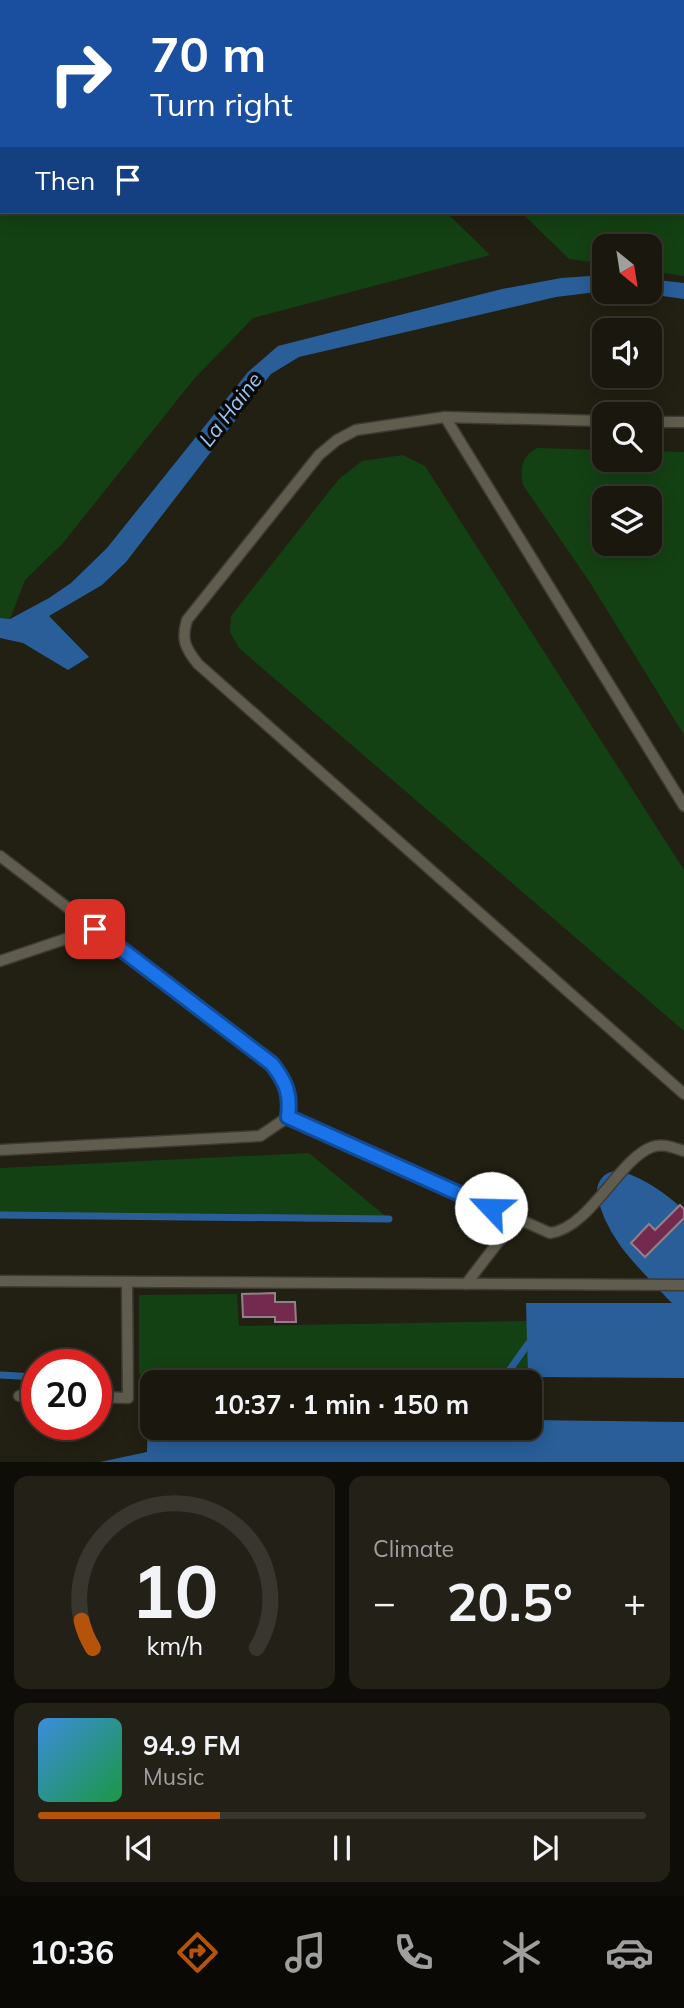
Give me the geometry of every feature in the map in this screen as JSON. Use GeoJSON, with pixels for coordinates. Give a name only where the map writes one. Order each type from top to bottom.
{"type":"FeatureCollection","features":[{"type":"Feature","properties":{"kind":"lane"},"geometry":{"type":"LineString","coordinates":[[592,421],[444,417],[356,430],[320,455],[187,620],[183,635],[186,650],[198,664],[684,1094]]}},
{"type":"Feature","properties":{"kind":"lane"},"geometry":{"type":"LineString","coordinates":[[444,417],[684,806]]}},
{"type":"Feature","properties":{"kind":"lane"},"geometry":{"type":"LineString","coordinates":[[662,422],[684,422]]}},
{"type":"Feature","properties":{"kind":"lane"},"geometry":{"type":"LineString","coordinates":[[0,856],[272,1064],[284,1079],[290,1096],[288,1117]]}},
{"type":"Feature","properties":{"kind":"lane"},"geometry":{"type":"LineString","coordinates":[[0,961],[95,929]]}},
{"type":"Feature","properties":{"kind":"lane"},"geometry":{"type":"LineString","coordinates":[[0,1150],[260,1136],[288,1117]]}},
{"type":"Feature","properties":{"kind":"lane"},"geometry":{"type":"LineString","coordinates":[[288,1117],[550,1233],[576,1221],[644,1152],[663,1145],[684,1151]]}},
{"type":"Feature","properties":{"kind":"lane"},"geometry":{"type":"LineString","coordinates":[[466,1284],[516,1219]]}},
{"type":"Feature","properties":{"kind":"lane"},"geometry":{"type":"LineString","coordinates":[[0,1281],[684,1285]]}},
{"type":"Feature","properties":{"kind":"lane"},"geometry":{"type":"LineString","coordinates":[[112,1398],[128,1398],[127,1283]]}},
{"type":"Feature","properties":{"kind":"green space"},"geometry":{"type":"Polygon","coordinates":[[[0,214],[448,214],[490,255],[253,318],[194,379],[63,543],[25,580],[10,619],[0,618],[0,214]]]}},
{"type":"Feature","properties":{"kind":"green space"},"geometry":{"type":"Polygon","coordinates":[[[523,214],[684,214],[684,276],[662,273],[662,234],[592,234],[592,262],[569,259],[523,214]]]}},
{"type":"Feature","properties":{"kind":"green space"},"geometry":{"type":"Polygon","coordinates":[[[537,448],[592,450],[592,472],[662,472],[662,451],[684,452],[684,735],[589,581],[523,485],[523,464],[528,455],[537,448]]]}},
{"type":"Feature","properties":{"kind":"green space"},"geometry":{"type":"Polygon","coordinates":[[[403,455],[425,466],[684,870],[684,1031],[239,648],[230,632],[231,616],[339,479],[362,461],[403,455]]]}},
{"type":"Feature","properties":{"kind":"green space"},"geometry":{"type":"Polygon","coordinates":[[[309,1153],[389,1219],[0,1216],[0,1168],[309,1153]]]}},
{"type":"Feature","properties":{"kind":"green space"},"geometry":{"type":"Polygon","coordinates":[[[237,1294],[239,1326],[527,1321],[528,1370],[140,1370],[140,1375],[139,1295],[237,1294]]]}},
{"type":"Feature","properties":{"kind":"water","name":"La Haine"},"geometry":{"type":"Polygon","coordinates":[[[592,276],[592,292],[556,297],[299,357],[271,374],[126,562],[102,585],[49,616],[89,657],[68,670],[23,643],[0,638],[0,618],[10,619],[49,598],[71,583],[107,548],[248,372],[278,346],[502,289],[561,278],[592,276]]]}},
{"type":"Feature","properties":{"kind":"water"},"geometry":{"type":"Polygon","coordinates":[[[662,280],[684,283],[684,299],[662,296],[662,280]]]}},
{"type":"Feature","properties":{"kind":"water"},"geometry":{"type":"Polygon","coordinates":[[[526,1303],[684,1303],[684,1378],[542,1377],[542,1370],[528,1370],[526,1303]]]}},
{"type":"Feature","properties":{"kind":"water"},"geometry":{"type":"Polygon","coordinates":[[[542,1420],[684,1422],[684,1462],[100,1462],[147,1452],[147,1440],[542,1440],[542,1420]]]}},
{"type":"Feature","properties":{"kind":"building"},"geometry":{"type":"Polygon","coordinates":[[[680,1205],[684,1209],[684,1218],[645,1257],[631,1243],[649,1224],[655,1230],[680,1205]]]}},
{"type":"Feature","properties":{"kind":"building"},"geometry":{"type":"Polygon","coordinates":[[[275,1293],[275,1302],[295,1302],[296,1322],[275,1322],[275,1317],[243,1317],[242,1294],[275,1293]]]}},
{"type":"Feature","properties":{"kind":"waterway"},"geometry":{"type":"LineString","coordinates":[[684,1239],[654,1210],[617,1191],[626,1218],[634,1231],[684,1287]]}},
{"type":"Feature","properties":{"kind":"waterway"},"geometry":{"type":"LineString","coordinates":[[0,1215],[389,1219]]}},
{"type":"Feature","properties":{"kind":"waterway"},"geometry":{"type":"LineString","coordinates":[[510,1370],[528,1344]]}},
{"type":"Feature","properties":{"kind":"waterway"},"geometry":{"type":"LineString","coordinates":[[0,1375],[21,1376]]}},
{"type":"Feature","properties":{"kind":"route"},"geometry":{"type":"LineString","coordinates":[[95,929],[272,1064],[284,1079],[290,1096],[288,1117],[491,1208]]}}]}
